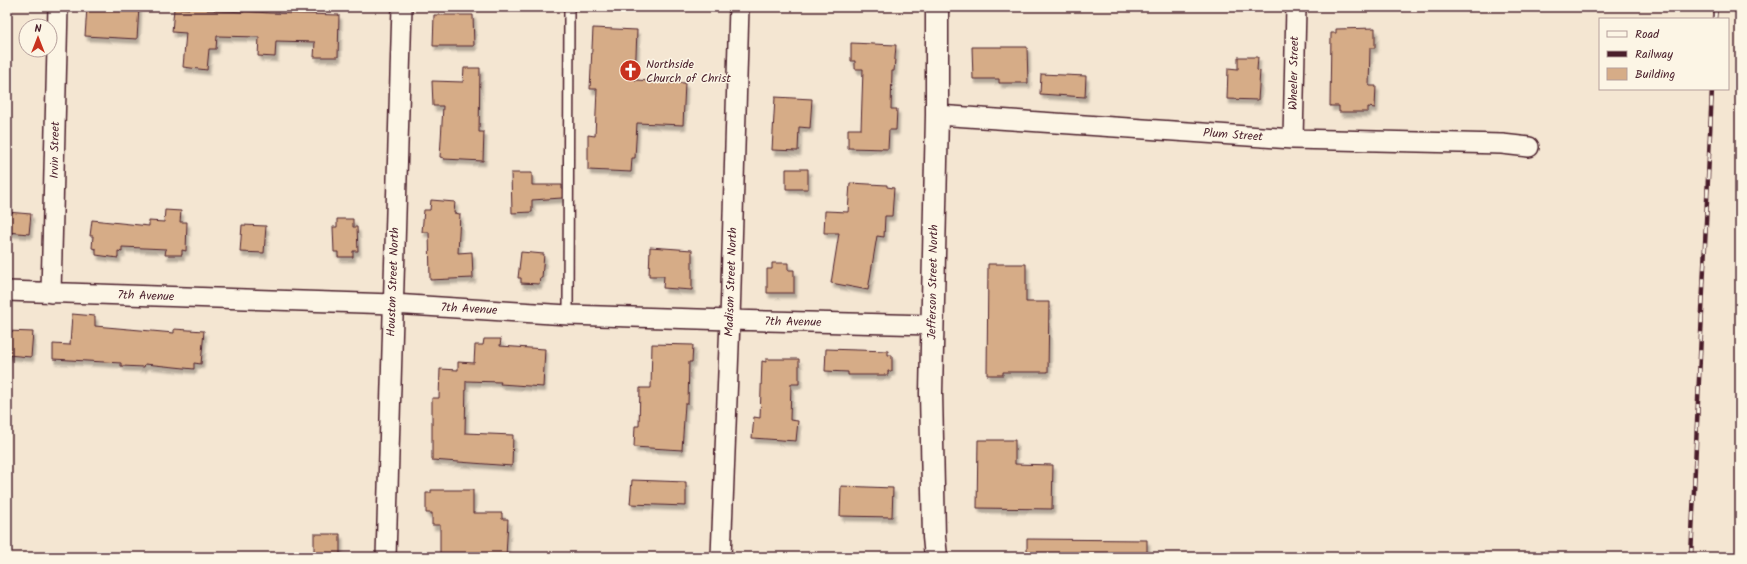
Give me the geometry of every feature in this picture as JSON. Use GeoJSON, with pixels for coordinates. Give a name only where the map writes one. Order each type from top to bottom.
{"type":"FeatureCollection","features":[{"type":"Feature","properties":{"kind":"main road","name":"Jefferson Street North"},"geometry":{"type":"LineString","coordinates":[[936,557],[934,537],[932,325],[937,115],[937,7]]}},
{"type":"Feature","properties":{"kind":"street","name":"Irvin Street"},"geometry":{"type":"LineString","coordinates":[[51,293],[58,7]]}},
{"type":"Feature","properties":{"kind":"street","name":"Houston Street North"},"geometry":{"type":"LineString","coordinates":[[386,557],[402,7]]}},
{"type":"Feature","properties":{"kind":"street","name":"Madison Street North"},"geometry":{"type":"LineString","coordinates":[[721,557],[730,320],[739,7]]}},
{"type":"Feature","properties":{"kind":"street","name":"Wheeler Street"},"geometry":{"type":"LineString","coordinates":[[1293,139],[1296,7]]}},
{"type":"Feature","properties":{"kind":"street","name":"Plum Street"},"geometry":{"type":"LineString","coordinates":[[937,115],[1293,139],[1502,144],[1529,147]]}},
{"type":"Feature","properties":{"kind":"street","name":"7th Avenue"},"geometry":{"type":"LineString","coordinates":[[7,291],[393,304],[568,315],[932,325]]}},
{"type":"Feature","properties":{"kind":"lane"},"geometry":{"type":"LineString","coordinates":[[568,315],[569,7]]}},
{"type":"Feature","properties":{"kind":"building"},"geometry":{"type":"Polygon","coordinates":[[[87,7],[139,7],[137,39],[85,36],[87,7]]]}},
{"type":"Feature","properties":{"kind":"building"},"geometry":{"type":"Polygon","coordinates":[[[189,7],[207,7],[207,10],[244,12],[339,15],[338,57],[314,57],[315,42],[276,41],[275,57],[258,56],[259,37],[217,36],[216,49],[209,49],[207,70],[183,67],[186,33],[172,32],[174,8],[189,9],[189,7]]]}},
{"type":"Feature","properties":{"kind":"building"},"geometry":{"type":"Polygon","coordinates":[[[434,15],[473,15],[474,46],[433,46],[434,15]]]}},
{"type":"Feature","properties":{"kind":"building"},"geometry":{"type":"Polygon","coordinates":[[[593,28],[637,30],[635,80],[685,83],[683,125],[637,123],[635,158],[632,158],[631,172],[588,170],[588,135],[595,136],[597,89],[590,89],[593,28]]]}},
{"type":"Feature","properties":{"kind":"building"},"geometry":{"type":"Polygon","coordinates":[[[1375,28],[1375,48],[1370,48],[1369,86],[1376,86],[1375,108],[1368,107],[1368,112],[1339,112],[1339,106],[1330,106],[1331,33],[1336,33],[1336,29],[1375,28]]]}},
{"type":"Feature","properties":{"kind":"building"},"geometry":{"type":"Polygon","coordinates":[[[851,43],[896,45],[894,71],[892,71],[891,109],[897,109],[896,130],[889,130],[888,149],[848,148],[848,129],[861,129],[863,69],[855,69],[855,61],[851,61],[851,43]]]}},
{"type":"Feature","properties":{"kind":"building"},"geometry":{"type":"Polygon","coordinates":[[[972,47],[1027,47],[1028,83],[999,83],[999,79],[973,79],[972,47]]]}},
{"type":"Feature","properties":{"kind":"building"},"geometry":{"type":"Polygon","coordinates":[[[1238,57],[1258,57],[1257,70],[1260,71],[1258,100],[1227,99],[1228,68],[1238,69],[1238,57]]]}},
{"type":"Feature","properties":{"kind":"building"},"geometry":{"type":"Polygon","coordinates":[[[464,68],[480,68],[479,132],[484,132],[483,161],[444,159],[440,157],[443,106],[433,106],[432,81],[463,82],[464,68]]]}},
{"type":"Feature","properties":{"kind":"building"},"geometry":{"type":"Polygon","coordinates":[[[1041,74],[1086,76],[1085,97],[1040,94],[1041,74]]]}},
{"type":"Feature","properties":{"kind":"building"},"geometry":{"type":"Polygon","coordinates":[[[775,97],[812,99],[810,128],[799,127],[798,151],[772,150],[775,97]]]}},
{"type":"Feature","properties":{"kind":"building"},"geometry":{"type":"Polygon","coordinates":[[[786,169],[808,169],[808,189],[786,189],[786,169]]]}},
{"type":"Feature","properties":{"kind":"building"},"geometry":{"type":"Polygon","coordinates":[[[511,173],[532,173],[532,185],[562,185],[562,198],[532,200],[532,212],[512,213],[511,173]]]}},
{"type":"Feature","properties":{"kind":"building"},"geometry":{"type":"Polygon","coordinates":[[[850,183],[887,185],[887,187],[894,188],[892,216],[885,216],[884,237],[877,236],[868,290],[831,283],[839,233],[824,233],[825,211],[848,212],[850,183]]]}},
{"type":"Feature","properties":{"kind":"building"},"geometry":{"type":"Polygon","coordinates":[[[431,200],[455,202],[454,213],[460,214],[458,253],[472,252],[473,278],[430,280],[429,232],[422,232],[424,210],[430,210],[431,200]]]}},
{"type":"Feature","properties":{"kind":"building"},"geometry":{"type":"Polygon","coordinates":[[[165,210],[181,211],[180,222],[187,222],[186,251],[182,250],[182,255],[165,255],[166,249],[122,247],[122,252],[118,251],[118,258],[96,255],[96,249],[92,248],[93,236],[90,236],[92,220],[149,226],[149,221],[164,222],[165,210]]]}},
{"type":"Feature","properties":{"kind":"building"},"geometry":{"type":"Polygon","coordinates":[[[7,212],[31,214],[29,234],[7,232],[7,212]]]}},
{"type":"Feature","properties":{"kind":"building"},"geometry":{"type":"Polygon","coordinates":[[[337,219],[353,219],[353,227],[357,227],[358,251],[353,251],[353,257],[338,257],[338,252],[334,252],[333,227],[337,227],[337,219]]]}},
{"type":"Feature","properties":{"kind":"building"},"geometry":{"type":"Polygon","coordinates":[[[242,225],[266,226],[264,253],[240,252],[242,225]]]}},
{"type":"Feature","properties":{"kind":"building"},"geometry":{"type":"Polygon","coordinates":[[[650,247],[692,250],[692,290],[663,288],[664,276],[649,276],[650,247]]]}},
{"type":"Feature","properties":{"kind":"building"},"geometry":{"type":"Polygon","coordinates":[[[521,252],[544,254],[542,278],[540,278],[539,284],[521,283],[521,278],[518,278],[521,252]]]}},
{"type":"Feature","properties":{"kind":"building"},"geometry":{"type":"Polygon","coordinates":[[[772,263],[788,263],[788,270],[794,270],[794,293],[767,293],[767,269],[772,269],[772,263]]]}},
{"type":"Feature","properties":{"kind":"building"},"geometry":{"type":"Polygon","coordinates":[[[988,264],[1026,264],[1026,302],[1049,302],[1048,372],[1003,372],[1003,375],[987,375],[988,264]]]}},
{"type":"Feature","properties":{"kind":"building"},"geometry":{"type":"Polygon","coordinates":[[[72,314],[95,316],[95,326],[174,333],[174,329],[204,331],[201,364],[194,363],[194,369],[145,364],[144,367],[121,366],[121,363],[53,359],[53,344],[70,345],[72,314]]]}},
{"type":"Feature","properties":{"kind":"building"},"geometry":{"type":"Polygon","coordinates":[[[7,331],[33,332],[31,357],[7,355],[7,331]]]}},
{"type":"Feature","properties":{"kind":"building"},"geometry":{"type":"Polygon","coordinates":[[[484,339],[501,339],[500,346],[545,349],[543,387],[500,384],[501,382],[466,381],[465,433],[513,435],[512,466],[432,460],[432,398],[439,398],[440,369],[458,370],[458,362],[474,363],[475,345],[483,345],[484,339]]]}},
{"type":"Feature","properties":{"kind":"building"},"geometry":{"type":"Polygon","coordinates":[[[652,344],[693,345],[692,362],[689,362],[688,404],[685,404],[682,450],[634,447],[635,426],[639,426],[640,388],[651,388],[652,344]]]}},
{"type":"Feature","properties":{"kind":"building"},"geometry":{"type":"Polygon","coordinates":[[[826,349],[888,351],[888,355],[892,355],[892,371],[888,371],[888,375],[848,375],[848,372],[825,371],[826,349]]]}},
{"type":"Feature","properties":{"kind":"building"},"geometry":{"type":"Polygon","coordinates":[[[766,359],[799,359],[799,384],[791,384],[790,420],[798,421],[796,441],[752,438],[754,417],[760,418],[762,361],[766,362],[766,359]]]}},
{"type":"Feature","properties":{"kind":"building"},"geometry":{"type":"Polygon","coordinates":[[[978,440],[1015,440],[1015,464],[1053,465],[1052,509],[977,508],[978,440]]]}},
{"type":"Feature","properties":{"kind":"building"},"geometry":{"type":"Polygon","coordinates":[[[632,480],[686,482],[686,506],[630,504],[632,480]]]}},
{"type":"Feature","properties":{"kind":"building"},"geometry":{"type":"Polygon","coordinates":[[[841,486],[893,488],[892,517],[840,516],[841,486]]]}},
{"type":"Feature","properties":{"kind":"building"},"geometry":{"type":"Polygon","coordinates":[[[431,490],[473,490],[473,513],[502,513],[502,519],[508,519],[506,557],[440,557],[440,525],[432,525],[432,513],[426,513],[426,493],[431,493],[431,490]]]}},
{"type":"Feature","properties":{"kind":"building"},"geometry":{"type":"Polygon","coordinates":[[[314,534],[340,534],[340,557],[314,557],[314,534]]]}},
{"type":"Feature","properties":{"kind":"building"},"geometry":{"type":"Polygon","coordinates":[[[1027,539],[1147,540],[1147,557],[1027,557],[1027,539]]]}},
{"type":"Feature","properties":{"kind":"railway"},"geometry":{"type":"LineString","coordinates":[[1715,18],[1716,7]]}},
{"type":"Feature","properties":{"kind":"railway"},"geometry":{"type":"LineString","coordinates":[[1691,557],[1712,90]]}},
{"type":"Feature","properties":{"kind":"place","name":"Northside Church of Christ"},"geometry":{"type":"Point","coordinates":[630,71]}}]}
